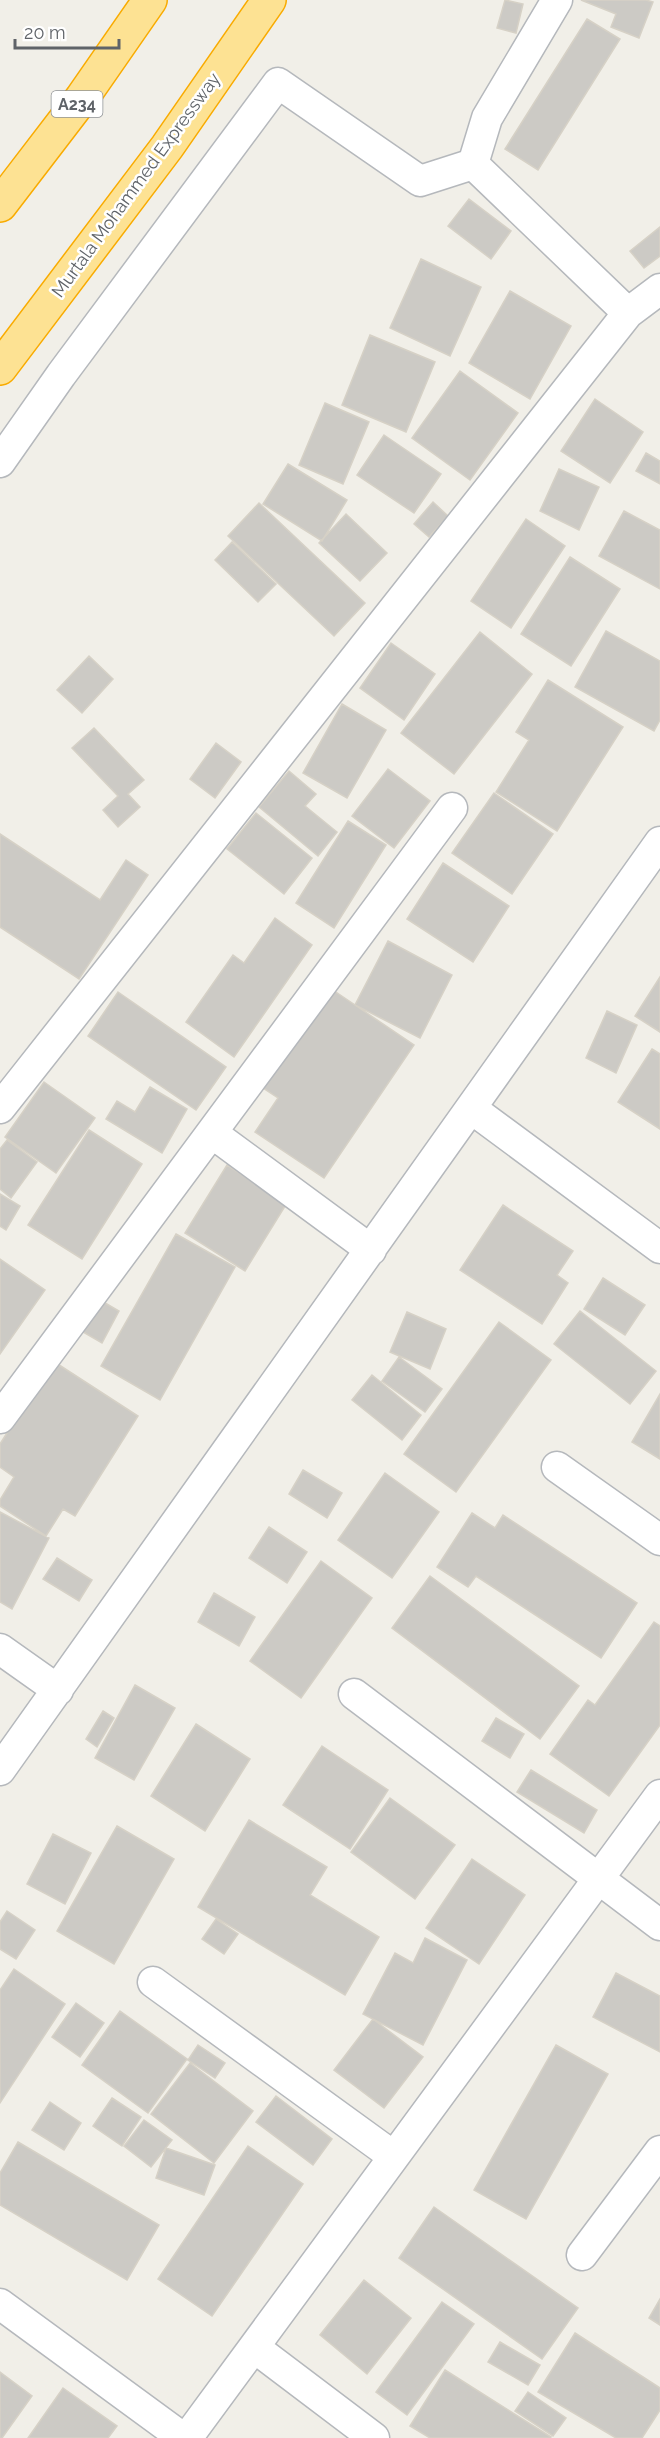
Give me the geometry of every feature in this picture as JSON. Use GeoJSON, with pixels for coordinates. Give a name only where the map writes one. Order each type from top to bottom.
{"type":"FeatureCollection","features":[{"type":"Feature","properties":{"kind":"highway","name":"A234"},"geometry":{"type":"LineString","coordinates":[[0,205],[82,98],[150,0]]}},
{"type":"Feature","properties":{"kind":"highway","name":"Murtala Mohammed Expressway"},"geometry":{"type":"LineString","coordinates":[[0,368],[167,147],[269,0]]}},
{"type":"Feature","properties":{"kind":"street"},"geometry":{"type":"LineString","coordinates":[[473,164],[487,118],[557,0]]}},
{"type":"Feature","properties":{"kind":"street"},"geometry":{"type":"LineString","coordinates":[[0,462],[61,375],[278,83],[420,181],[473,164]]}},
{"type":"Feature","properties":{"kind":"street"},"geometry":{"type":"LineString","coordinates":[[473,164],[628,313]]}},
{"type":"Feature","properties":{"kind":"street"},"geometry":{"type":"LineString","coordinates":[[0,1108],[628,313],[660,289]]}},
{"type":"Feature","properties":{"kind":"street"},"geometry":{"type":"LineString","coordinates":[[0,1418],[452,808]]}},
{"type":"Feature","properties":{"kind":"street"},"geometry":{"type":"LineString","coordinates":[[0,1770],[660,842]]}},
{"type":"Feature","properties":{"kind":"street"},"geometry":{"type":"LineString","coordinates":[[472,1109],[660,1248]]}},
{"type":"Feature","properties":{"kind":"street"},"geometry":{"type":"LineString","coordinates":[[212,1133],[371,1250]]}},
{"type":"Feature","properties":{"kind":"street"},"geometry":{"type":"LineString","coordinates":[[557,1467],[660,1540]]}},
{"type":"Feature","properties":{"kind":"street"},"geometry":{"type":"LineString","coordinates":[[0,1649],[58,1690]]}},
{"type":"Feature","properties":{"kind":"street"},"geometry":{"type":"LineString","coordinates":[[354,1694],[660,1925]]}},
{"type":"Feature","properties":{"kind":"street"},"geometry":{"type":"LineString","coordinates":[[0,2304],[185,2438],[255,2348],[597,1877],[660,1795]]}},
{"type":"Feature","properties":{"kind":"street"},"geometry":{"type":"LineString","coordinates":[[153,1982],[393,2156]]}},
{"type":"Feature","properties":{"kind":"street"},"geometry":{"type":"LineString","coordinates":[[582,2255],[660,2151]]}},
{"type":"Feature","properties":{"kind":"street"},"geometry":{"type":"LineString","coordinates":[[255,2348],[374,2438]]}},
{"type":"Feature","properties":{"kind":"building"},"geometry":{"type":"Polygon","coordinates":[[[505,0],[523,4],[516,33],[497,28],[505,0]]]}},
{"type":"Feature","properties":{"kind":"building"},"geometry":{"type":"Polygon","coordinates":[[[581,0],[646,0],[653,2],[639,38],[611,27],[616,14],[581,0]]]}},
{"type":"Feature","properties":{"kind":"building"},"geometry":{"type":"Polygon","coordinates":[[[587,19],[620,39],[538,170],[505,149],[587,19]]]}},
{"type":"Feature","properties":{"kind":"building"},"geometry":{"type":"Polygon","coordinates":[[[469,199],[511,231],[491,259],[448,226],[469,199]]]}},
{"type":"Feature","properties":{"kind":"building"},"geometry":{"type":"Polygon","coordinates":[[[660,227],[660,256],[644,268],[630,251],[660,227]]]}},
{"type":"Feature","properties":{"kind":"building"},"geometry":{"type":"Polygon","coordinates":[[[421,259],[481,287],[450,356],[390,328],[421,259]]]}},
{"type":"Feature","properties":{"kind":"building"},"geometry":{"type":"Polygon","coordinates":[[[510,291],[571,326],[530,399],[469,363],[510,291]]]}},
{"type":"Feature","properties":{"kind":"building"},"geometry":{"type":"Polygon","coordinates":[[[370,335],[435,362],[406,432],[342,405],[370,335]]]}},
{"type":"Feature","properties":{"kind":"building"},"geometry":{"type":"Polygon","coordinates":[[[460,371],[518,413],[470,480],[412,438],[460,371]]]}},
{"type":"Feature","properties":{"kind":"building"},"geometry":{"type":"Polygon","coordinates":[[[595,399],[643,432],[610,483],[561,451],[595,399]]]}},
{"type":"Feature","properties":{"kind":"building"},"geometry":{"type":"Polygon","coordinates":[[[325,403],[369,422],[343,484],[299,465],[325,403]]]}},
{"type":"Feature","properties":{"kind":"building"},"geometry":{"type":"Polygon","coordinates":[[[384,435],[441,474],[414,513],[357,475],[384,435]]]}},
{"type":"Feature","properties":{"kind":"building"},"geometry":{"type":"Polygon","coordinates":[[[646,453],[660,461],[660,484],[636,471],[646,453]]]}},
{"type":"Feature","properties":{"kind":"building"},"geometry":{"type":"Polygon","coordinates":[[[288,464],[347,500],[322,541],[263,504],[288,464]]]}},
{"type":"Feature","properties":{"kind":"building"},"geometry":{"type":"Polygon","coordinates":[[[559,469],[599,487],[579,530],[540,511],[559,469]]]}},
{"type":"Feature","properties":{"kind":"building"},"geometry":{"type":"Polygon","coordinates":[[[433,502],[448,516],[429,537],[414,524],[433,502]]]}},
{"type":"Feature","properties":{"kind":"building"},"geometry":{"type":"Polygon","coordinates":[[[259,503],[365,603],[334,636],[228,536],[259,503]]]}},
{"type":"Feature","properties":{"kind":"building"},"geometry":{"type":"Polygon","coordinates":[[[624,511],[660,530],[660,589],[599,556],[624,511]]]}},
{"type":"Feature","properties":{"kind":"building"},"geometry":{"type":"Polygon","coordinates":[[[346,514],[387,553],[360,581],[319,543],[346,514]]]}},
{"type":"Feature","properties":{"kind":"building"},"geometry":{"type":"Polygon","coordinates":[[[526,519],[565,546],[511,628],[471,601],[526,519]]]}},
{"type":"Feature","properties":{"kind":"building"},"geometry":{"type":"Polygon","coordinates":[[[232,542],[276,584],[258,602],[215,560],[232,542]]]}},
{"type":"Feature","properties":{"kind":"building"},"geometry":{"type":"Polygon","coordinates":[[[570,557],[620,589],[571,666],[521,634],[570,557]]]}},
{"type":"Feature","properties":{"kind":"building"},"geometry":{"type":"Polygon","coordinates":[[[606,631],[660,661],[660,720],[654,731],[575,687],[606,631]]]}},
{"type":"Feature","properties":{"kind":"building"},"geometry":{"type":"Polygon","coordinates":[[[480,632],[532,674],[454,774],[401,733],[480,632]]]}},
{"type":"Feature","properties":{"kind":"building"},"geometry":{"type":"Polygon","coordinates":[[[391,643],[435,674],[404,720],[360,688],[391,643]]]}},
{"type":"Feature","properties":{"kind":"building"},"geometry":{"type":"Polygon","coordinates":[[[89,656],[113,679],[82,713],[57,690],[89,656]]]}},
{"type":"Feature","properties":{"kind":"building"},"geometry":{"type":"Polygon","coordinates":[[[548,680],[623,727],[557,831],[496,792],[529,740],[516,732],[548,680]]]}},
{"type":"Feature","properties":{"kind":"building"},"geometry":{"type":"Polygon","coordinates":[[[342,704],[386,730],[347,798],[303,773],[342,704]]]}},
{"type":"Feature","properties":{"kind":"building"},"geometry":{"type":"Polygon","coordinates":[[[94,728],[144,780],[128,794],[140,807],[118,827],[103,810],[118,796],[72,748],[94,728]]]}},
{"type":"Feature","properties":{"kind":"building"},"geometry":{"type":"Polygon","coordinates":[[[216,743],[241,762],[215,798],[190,779],[216,743]]]}},
{"type":"Feature","properties":{"kind":"building"},"geometry":{"type":"Polygon","coordinates":[[[388,769],[430,801],[394,848],[352,816],[388,769]]]}},
{"type":"Feature","properties":{"kind":"building"},"geometry":{"type":"Polygon","coordinates":[[[289,771],[316,794],[305,806],[337,832],[318,856],[259,807],[289,771]]]}},
{"type":"Feature","properties":{"kind":"building"},"geometry":{"type":"Polygon","coordinates":[[[494,793],[553,834],[512,894],[452,853],[494,793]]]}},
{"type":"Feature","properties":{"kind":"building"},"geometry":{"type":"Polygon","coordinates":[[[256,813],[312,858],[284,894],[227,849],[256,813]]]}},
{"type":"Feature","properties":{"kind":"building"},"geometry":{"type":"Polygon","coordinates":[[[348,821],[386,845],[334,928],[296,903],[348,821]]]}},
{"type":"Feature","properties":{"kind":"building"},"geometry":{"type":"Polygon","coordinates":[[[0,834],[100,900],[126,860],[148,875],[79,979],[0,927],[0,834]]]}},
{"type":"Feature","properties":{"kind":"building"},"geometry":{"type":"Polygon","coordinates":[[[443,863],[509,906],[473,962],[407,919],[443,863]]]}},
{"type":"Feature","properties":{"kind":"building"},"geometry":{"type":"Polygon","coordinates":[[[275,918],[312,945],[234,1057],[186,1022],[233,955],[244,963],[275,918]]]}},
{"type":"Feature","properties":{"kind":"building"},"geometry":{"type":"Polygon","coordinates":[[[388,941],[452,975],[420,1038],[355,1005],[388,941]]]}},
{"type":"Feature","properties":{"kind":"building"},"geometry":{"type":"Polygon","coordinates":[[[660,977],[660,1032],[635,1016],[660,977]]]}},
{"type":"Feature","properties":{"kind":"building"},"geometry":{"type":"Polygon","coordinates":[[[327,986],[414,1045],[324,1178],[255,1132],[278,1098],[260,1086],[327,986]]]}},
{"type":"Feature","properties":{"kind":"building"},"geometry":{"type":"Polygon","coordinates":[[[118,992],[226,1067],[196,1110],[88,1036],[118,992]]]}},
{"type":"Feature","properties":{"kind":"building"},"geometry":{"type":"Polygon","coordinates":[[[607,1011],[637,1025],[616,1073],[586,1058],[607,1011]]]}},
{"type":"Feature","properties":{"kind":"building"},"geometry":{"type":"Polygon","coordinates":[[[652,1049],[660,1054],[660,1129],[618,1102],[652,1049]]]}},
{"type":"Feature","properties":{"kind":"building"},"geometry":{"type":"Polygon","coordinates":[[[44,1082],[95,1118],[56,1173],[5,1137],[44,1082]]]}},
{"type":"Feature","properties":{"kind":"building"},"geometry":{"type":"Polygon","coordinates":[[[150,1087],[187,1109],[162,1153],[106,1119],[117,1101],[135,1112],[150,1087]]]}},
{"type":"Feature","properties":{"kind":"building"},"geometry":{"type":"Polygon","coordinates":[[[89,1130],[142,1164],[82,1259],[28,1225],[89,1130]]]}},
{"type":"Feature","properties":{"kind":"building"},"geometry":{"type":"Polygon","coordinates":[[[7,1140],[37,1162],[11,1198],[0,1189],[0,1149],[7,1140]]]}},
{"type":"Feature","properties":{"kind":"building"},"geometry":{"type":"Polygon","coordinates":[[[227,1165],[287,1203],[245,1271],[185,1233],[227,1165]]]}},
{"type":"Feature","properties":{"kind":"building"},"geometry":{"type":"Polygon","coordinates":[[[0,1194],[20,1206],[6,1230],[0,1226],[0,1194]]]}},
{"type":"Feature","properties":{"kind":"building"},"geometry":{"type":"Polygon","coordinates":[[[503,1205],[573,1251],[557,1275],[568,1283],[542,1324],[460,1270],[503,1205]]]}},
{"type":"Feature","properties":{"kind":"building"},"geometry":{"type":"Polygon","coordinates":[[[176,1234],[235,1267],[160,1400],[101,1366],[176,1234]]]}},
{"type":"Feature","properties":{"kind":"building"},"geometry":{"type":"Polygon","coordinates":[[[0,1259],[45,1290],[0,1354],[0,1259]]]}},
{"type":"Feature","properties":{"kind":"building"},"geometry":{"type":"Polygon","coordinates":[[[603,1278],[645,1305],[625,1335],[584,1309],[603,1278]]]}},
{"type":"Feature","properties":{"kind":"building"},"geometry":{"type":"Polygon","coordinates":[[[100,1300],[119,1311],[102,1343],[83,1332],[100,1300]]]}},
{"type":"Feature","properties":{"kind":"building"},"geometry":{"type":"Polygon","coordinates":[[[580,1311],[656,1371],[630,1404],[554,1344],[580,1311]]]}},
{"type":"Feature","properties":{"kind":"building"},"geometry":{"type":"Polygon","coordinates":[[[407,1312],[446,1329],[430,1369],[390,1352],[407,1312]]]}},
{"type":"Feature","properties":{"kind":"building"},"geometry":{"type":"Polygon","coordinates":[[[499,1322],[551,1360],[456,1492],[404,1454],[499,1322]]]}},
{"type":"Feature","properties":{"kind":"building"},"geometry":{"type":"Polygon","coordinates":[[[399,1357],[442,1389],[425,1412],[382,1381],[399,1357]]]}},
{"type":"Feature","properties":{"kind":"building"},"geometry":{"type":"Polygon","coordinates":[[[53,1361],[138,1416],[75,1516],[63,1509],[46,1536],[0,1506],[0,1500],[14,1477],[0,1467],[0,1444],[53,1361]]]}},
{"type":"Feature","properties":{"kind":"building"},"geometry":{"type":"Polygon","coordinates":[[[372,1375],[421,1415],[402,1440],[352,1400],[372,1375]]]}},
{"type":"Feature","properties":{"kind":"building"},"geometry":{"type":"Polygon","coordinates":[[[660,1394],[660,1459],[632,1442],[660,1394]]]}},
{"type":"Feature","properties":{"kind":"building"},"geometry":{"type":"Polygon","coordinates":[[[303,1470],[342,1493],[327,1518],[289,1494],[303,1470]]]}},
{"type":"Feature","properties":{"kind":"building"},"geometry":{"type":"Polygon","coordinates":[[[385,1473],[439,1512],[392,1578],[338,1540],[385,1473]]]}},
{"type":"Feature","properties":{"kind":"building"},"geometry":{"type":"Polygon","coordinates":[[[0,1512],[49,1538],[12,1609],[0,1602],[0,1512]]]}},
{"type":"Feature","properties":{"kind":"building"},"geometry":{"type":"Polygon","coordinates":[[[472,1513],[495,1528],[503,1515],[637,1603],[601,1658],[476,1576],[468,1587],[437,1567],[472,1513]]]}},
{"type":"Feature","properties":{"kind":"building"},"geometry":{"type":"Polygon","coordinates":[[[269,1527],[307,1552],[287,1583],[249,1558],[269,1527]]]}},
{"type":"Feature","properties":{"kind":"building"},"geometry":{"type":"Polygon","coordinates":[[[57,1558],[92,1580],[79,1601],[43,1579],[57,1558]]]}},
{"type":"Feature","properties":{"kind":"building"},"geometry":{"type":"Polygon","coordinates":[[[321,1561],[372,1598],[301,1698],[250,1661],[321,1561]]]}},
{"type":"Feature","properties":{"kind":"building"},"geometry":{"type":"Polygon","coordinates":[[[430,1576],[579,1686],[540,1739],[392,1628],[430,1576]]]}},
{"type":"Feature","properties":{"kind":"building"},"geometry":{"type":"Polygon","coordinates":[[[214,1593],[255,1617],[239,1646],[198,1622],[214,1593]]]}},
{"type":"Feature","properties":{"kind":"building"},"geometry":{"type":"Polygon","coordinates":[[[654,1622],[660,1626],[660,1725],[609,1796],[550,1754],[588,1700],[595,1705],[654,1622]]]}},
{"type":"Feature","properties":{"kind":"building"},"geometry":{"type":"Polygon","coordinates":[[[135,1685],[175,1708],[134,1780],[95,1758],[135,1685]]]}},
{"type":"Feature","properties":{"kind":"building"},"geometry":{"type":"Polygon","coordinates":[[[103,1711],[114,1718],[97,1747],[86,1739],[103,1711]]]}},
{"type":"Feature","properties":{"kind":"building"},"geometry":{"type":"Polygon","coordinates":[[[496,1718],[524,1734],[510,1758],[482,1741],[496,1718]]]}},
{"type":"Feature","properties":{"kind":"building"},"geometry":{"type":"Polygon","coordinates":[[[196,1724],[250,1759],[205,1831],[151,1796],[196,1724]]]}},
{"type":"Feature","properties":{"kind":"building"},"geometry":{"type":"Polygon","coordinates":[[[322,1746],[388,1790],[350,1849],[283,1805],[322,1746]]]}},
{"type":"Feature","properties":{"kind":"building"},"geometry":{"type":"Polygon","coordinates":[[[531,1770],[597,1810],[584,1833],[517,1792],[531,1770]]]}},
{"type":"Feature","properties":{"kind":"building"},"geometry":{"type":"Polygon","coordinates":[[[390,1798],[455,1845],[415,1899],[351,1852],[390,1798]]]}},
{"type":"Feature","properties":{"kind":"building"},"geometry":{"type":"Polygon","coordinates":[[[249,1820],[327,1867],[310,1895],[379,1937],[345,1995],[198,1907],[249,1820]]]}},
{"type":"Feature","properties":{"kind":"building"},"geometry":{"type":"Polygon","coordinates":[[[117,1826],[174,1859],[114,1964],[57,1931],[117,1826]]]}},
{"type":"Feature","properties":{"kind":"building"},"geometry":{"type":"Polygon","coordinates":[[[53,1834],[91,1853],[65,1904],[27,1884],[53,1834]]]}},
{"type":"Feature","properties":{"kind":"building"},"geometry":{"type":"Polygon","coordinates":[[[472,1859],[525,1895],[479,1964],[426,1928],[472,1859]]]}},
{"type":"Feature","properties":{"kind":"building"},"geometry":{"type":"Polygon","coordinates":[[[7,1911],[35,1930],[16,1959],[0,1949],[0,1922],[7,1911]]]}},
{"type":"Feature","properties":{"kind":"building"},"geometry":{"type":"Polygon","coordinates":[[[216,1919],[238,1934],[224,1954],[202,1939],[216,1919]]]}},
{"type":"Feature","properties":{"kind":"building"},"geometry":{"type":"Polygon","coordinates":[[[425,1938],[467,1960],[423,2045],[363,2014],[395,1953],[413,1963],[425,1938]]]}},
{"type":"Feature","properties":{"kind":"building"},"geometry":{"type":"Polygon","coordinates":[[[14,1969],[65,2004],[0,2103],[0,1990],[14,1969]]]}},
{"type":"Feature","properties":{"kind":"building"},"geometry":{"type":"Polygon","coordinates":[[[616,1973],[660,1996],[660,2052],[593,2017],[616,1973]]]}},
{"type":"Feature","properties":{"kind":"building"},"geometry":{"type":"Polygon","coordinates":[[[76,2003],[104,2023],[80,2057],[52,2037],[76,2003]]]}},
{"type":"Feature","properties":{"kind":"building"},"geometry":{"type":"Polygon","coordinates":[[[120,2011],[187,2059],[148,2113],[82,2065],[120,2011]]]}},
{"type":"Feature","properties":{"kind":"building"},"geometry":{"type":"Polygon","coordinates":[[[373,2019],[423,2057],[384,2108],[334,2070],[373,2019]]]}},
{"type":"Feature","properties":{"kind":"building"},"geometry":{"type":"Polygon","coordinates":[[[198,2045],[225,2063],[215,2078],[188,2060],[198,2045]]]}},
{"type":"Feature","properties":{"kind":"building"},"geometry":{"type":"Polygon","coordinates":[[[556,2045],[608,2074],[526,2219],[474,2190],[556,2045]]]}},
{"type":"Feature","properties":{"kind":"building"},"geometry":{"type":"Polygon","coordinates":[[[190,2063],[253,2111],[214,2163],[151,2114],[190,2063]]]}},
{"type":"Feature","properties":{"kind":"building"},"geometry":{"type":"Polygon","coordinates":[[[276,2096],[332,2139],[313,2165],[256,2122],[276,2096]]]}},
{"type":"Feature","properties":{"kind":"building"},"geometry":{"type":"Polygon","coordinates":[[[112,2098],[141,2117],[122,2146],[93,2126],[112,2098]]]}},
{"type":"Feature","properties":{"kind":"building"},"geometry":{"type":"Polygon","coordinates":[[[50,2102],[81,2123],[64,2150],[32,2130],[50,2102]]]}},
{"type":"Feature","properties":{"kind":"building"},"geometry":{"type":"Polygon","coordinates":[[[144,2120],[172,2140],[151,2167],[124,2146],[144,2120]]]}},
{"type":"Feature","properties":{"kind":"building"},"geometry":{"type":"Polygon","coordinates":[[[18,2142],[159,2225],[127,2280],[0,2205],[0,2173],[18,2142]]]}},
{"type":"Feature","properties":{"kind":"building"},"geometry":{"type":"Polygon","coordinates":[[[248,2146],[303,2184],[212,2316],[158,2279],[248,2146]]]}},
{"type":"Feature","properties":{"kind":"building"},"geometry":{"type":"Polygon","coordinates":[[[166,2148],[215,2165],[204,2195],[156,2178],[166,2148]]]}},
{"type":"Feature","properties":{"kind":"building"},"geometry":{"type":"Polygon","coordinates":[[[434,2207],[578,2308],[542,2359],[399,2258],[434,2207]]]}},
{"type":"Feature","properties":{"kind":"building"},"geometry":{"type":"Polygon","coordinates":[[[364,2280],[411,2318],[367,2374],[320,2335],[364,2280]]]}},
{"type":"Feature","properties":{"kind":"building"},"geometry":{"type":"Polygon","coordinates":[[[660,2299],[660,2325],[649,2318],[660,2299]]]}},
{"type":"Feature","properties":{"kind":"building"},"geometry":{"type":"Polygon","coordinates":[[[442,2302],[474,2324],[407,2415],[376,2392],[442,2302]]]}},
{"type":"Feature","properties":{"kind":"building"},"geometry":{"type":"Polygon","coordinates":[[[575,2333],[660,2388],[660,2410],[642,2438],[616,2438],[538,2392],[575,2333]]]}},
{"type":"Feature","properties":{"kind":"building"},"geometry":{"type":"Polygon","coordinates":[[[500,2342],[540,2365],[528,2385],[488,2362],[500,2342]]]}},
{"type":"Feature","properties":{"kind":"building"},"geometry":{"type":"Polygon","coordinates":[[[445,2370],[551,2437],[430,2438],[410,2426],[445,2370]]]}},
{"type":"Feature","properties":{"kind":"building"},"geometry":{"type":"Polygon","coordinates":[[[0,2372],[32,2396],[2,2438],[0,2438],[0,2372]]]}},
{"type":"Feature","properties":{"kind":"building"},"geometry":{"type":"Polygon","coordinates":[[[63,2388],[117,2426],[108,2438],[28,2438],[63,2388]]]}},
{"type":"Feature","properties":{"kind":"building"},"geometry":{"type":"Polygon","coordinates":[[[528,2392],[566,2418],[553,2436],[515,2411],[528,2392]]]}}]}
